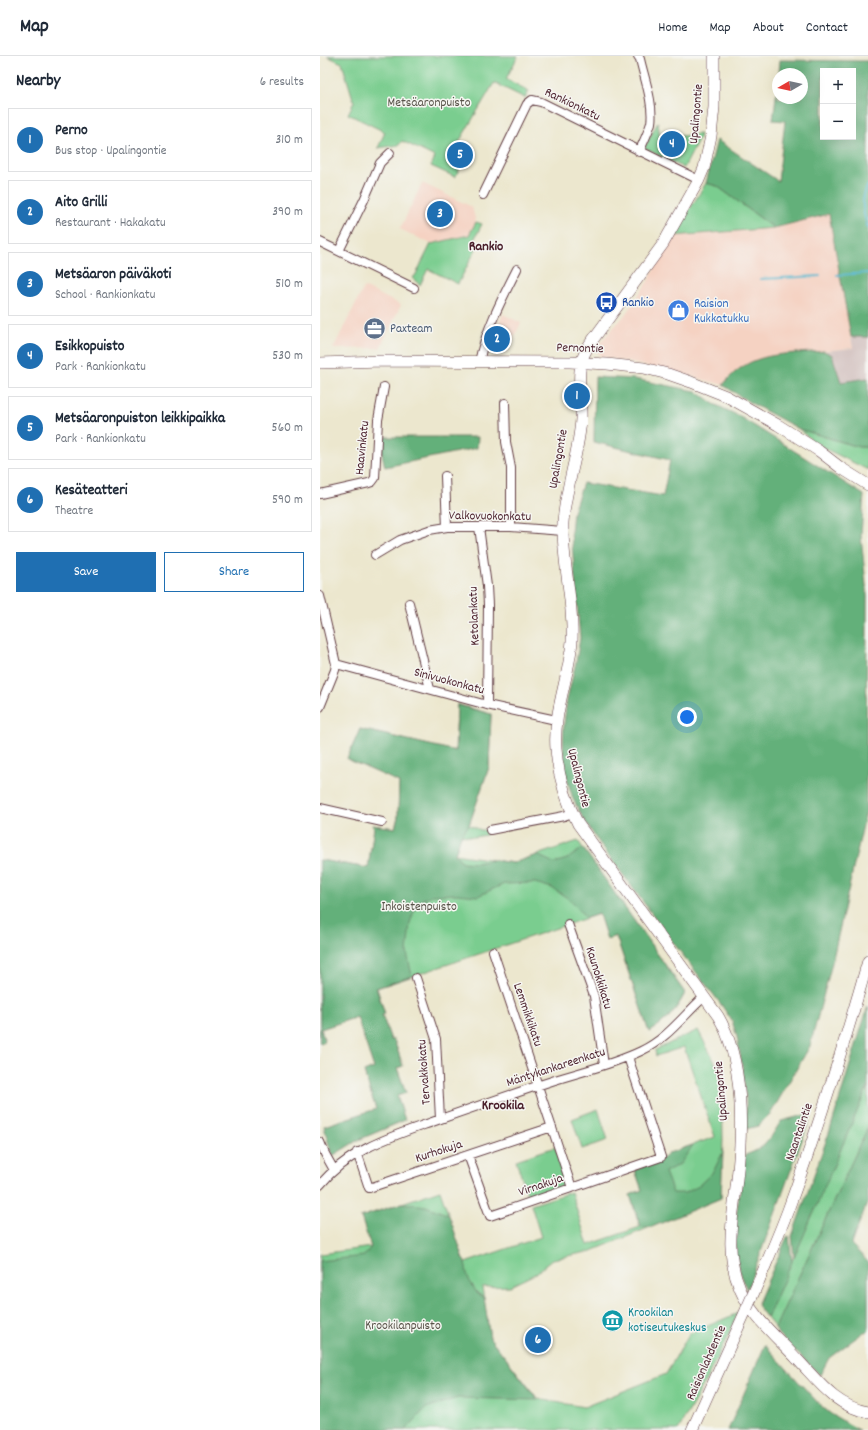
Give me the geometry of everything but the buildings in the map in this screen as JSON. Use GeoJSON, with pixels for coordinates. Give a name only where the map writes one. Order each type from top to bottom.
{"type":"FeatureCollection","features":[{"type":"Feature","properties":{"kind":"street"},"geometry":{"type":"LineString","coordinates":[[638,56],[640,59],[650,105],[651,116],[648,131],[639,152]]}},
{"type":"Feature","properties":{"kind":"street","name":"Upalingontie"},"geometry":{"type":"LineString","coordinates":[[714,56],[714,107],[711,136],[704,168],[699,180],[663,244],[589,345],[581,362],[581,419],[567,492],[563,531],[572,642],[556,720],[555,733],[557,760],[572,813],[590,842],[726,1029],[736,1067],[740,1148],[730,1245],[732,1264],[744,1298],[761,1322],[823,1386],[843,1403],[868,1412]]}},
{"type":"Feature","properties":{"kind":"street","name":"Rankionkatu"},"geometry":{"type":"LineString","coordinates":[[483,195],[527,104],[532,100],[541,102],[639,152],[699,180]]}},
{"type":"Feature","properties":{"kind":"street"},"geometry":{"type":"LineString","coordinates":[[339,251],[380,163],[390,153]]}},
{"type":"Feature","properties":{"kind":"street"},"geometry":{"type":"LineString","coordinates":[[320,242],[414,288]]}},
{"type":"Feature","properties":{"kind":"street"},"geometry":{"type":"LineString","coordinates":[[479,362],[488,329],[517,269]]}},
{"type":"Feature","properties":{"kind":"street","name":"Pernontie"},"geometry":{"type":"LineString","coordinates":[[320,363],[381,361],[581,362],[644,368],[691,382],[726,396],[748,407],[868,484]]}},
{"type":"Feature","properties":{"kind":"street","name":"Haavinkatu"},"geometry":{"type":"LineString","coordinates":[[320,494],[369,483],[375,478],[378,420],[384,387]]}},
{"type":"Feature","properties":{"kind":"street"},"geometry":{"type":"LineString","coordinates":[[505,403],[506,442],[510,468],[511,527]]}},
{"type":"Feature","properties":{"kind":"street","name":"Pernontie"},"geometry":{"type":"LineString","coordinates":[[819,452],[868,476]]}},
{"type":"Feature","properties":{"kind":"street"},"geometry":{"type":"LineString","coordinates":[[445,476],[447,527]]}},
{"type":"Feature","properties":{"kind":"street","name":"Valkovuokonkatu"},"geometry":{"type":"LineString","coordinates":[[375,555],[400,540],[429,530],[447,527],[511,527],[563,531]]}},
{"type":"Feature","properties":{"kind":"street","name":"Ketolankatu"},"geometry":{"type":"LineString","coordinates":[[479,527],[488,605],[487,705]]}},
{"type":"Feature","properties":{"kind":"street"},"geometry":{"type":"LineString","coordinates":[[320,596],[336,664],[335,670],[320,706]]}},
{"type":"Feature","properties":{"kind":"street"},"geometry":{"type":"LineString","coordinates":[[409,602],[430,689]]}},
{"type":"Feature","properties":{"kind":"street","name":"Sinivuokonkatu"},"geometry":{"type":"LineString","coordinates":[[336,664],[487,705],[556,720]]}},
{"type":"Feature","properties":{"kind":"street"},"geometry":{"type":"LineString","coordinates":[[320,808],[382,822]]}},
{"type":"Feature","properties":{"kind":"street"},"geometry":{"type":"LineString","coordinates":[[490,830],[572,813]]}},
{"type":"Feature","properties":{"kind":"street","name":"Kaunokkikatu"},"geometry":{"type":"LineString","coordinates":[[568,924],[594,996],[604,1065]]}},
{"type":"Feature","properties":{"kind":"street","name":"Lemmikkikatu"},"geometry":{"type":"LineString","coordinates":[[493,951],[572,1188]]}},
{"type":"Feature","properties":{"kind":"street","name":"Naantalintie"},"geometry":{"type":"LineString","coordinates":[[748,1308],[805,1163],[847,1035],[868,961]]}},
{"type":"Feature","properties":{"kind":"street","name":"Tervakkokatu"},"geometry":{"type":"LineString","coordinates":[[416,978],[436,1039],[440,1119]]}},
{"type":"Feature","properties":{"kind":"street","name":"Mäntykankareenkatu"},"geometry":{"type":"LineString","coordinates":[[320,1185],[334,1170],[357,1152],[406,1131],[628,1057],[653,1044],[672,1029],[703,998]]}},
{"type":"Feature","properties":{"kind":"street","name":"Virnakuja"},"geometry":{"type":"LineString","coordinates":[[468,1155],[490,1216],[661,1157],[628,1057]]}},
{"type":"Feature","properties":{"kind":"street","name":"Kurhokuja"},"geometry":{"type":"LineString","coordinates":[[357,1152],[369,1188],[552,1127]]}},
{"type":"Feature","properties":{"kind":"street"},"geometry":{"type":"LineString","coordinates":[[320,1142],[334,1170]]}},
{"type":"Feature","properties":{"kind":"street","name":"Raisionlahdentie"},"geometry":{"type":"LineString","coordinates":[[691,1429],[748,1308]]}},
{"type":"Feature","properties":{"kind":"shaded area"},"geometry":{"type":"Polygon","coordinates":[[[422,183],[472,207],[476,222],[469,235],[431,244],[400,229],[422,183]]]}},
{"type":"Feature","properties":{"kind":"shaded area"},"geometry":{"type":"Polygon","coordinates":[[[829,214],[853,348],[769,356],[729,377],[723,385],[600,356],[595,348],[624,316],[648,281],[673,236],[774,228],[829,214]]]}},
{"type":"Feature","properties":{"kind":"shaded area"},"geometry":{"type":"Polygon","coordinates":[[[364,287],[401,305],[380,348],[333,349],[364,287]]]}},
{"type":"Feature","properties":{"kind":"shaded area"},"geometry":{"type":"Polygon","coordinates":[[[503,314],[521,323],[509,347],[495,347],[490,341],[503,314]]]}},
{"type":"Feature","properties":{"kind":"shaded area"},"geometry":{"type":"Polygon","coordinates":[[[851,337],[868,337],[868,378],[841,382],[832,355],[824,351],[853,348],[851,337]]]}},
{"type":"Feature","properties":{"kind":"green space","name":"Metsäaronpuisto"},"geometry":{"type":"Polygon","coordinates":[[[327,56],[518,56],[506,79],[529,91],[525,98],[494,83],[459,142],[470,148],[455,177],[431,166],[435,157],[402,141],[399,145],[378,148],[385,132],[348,114],[354,102],[342,63],[327,56]]]}},
{"type":"Feature","properties":{"kind":"green space"},"geometry":{"type":"Polygon","coordinates":[[[780,60],[868,61],[868,337],[851,337],[829,214],[774,228],[717,186],[706,183],[717,140],[778,181],[785,121],[773,120],[775,104],[808,104],[808,68],[779,68],[780,60]]]}},
{"type":"Feature","properties":{"kind":"green space"},"geometry":{"type":"Polygon","coordinates":[[[658,122],[660,138],[700,134],[699,139],[684,168],[644,148],[658,122]]]}},
{"type":"Feature","properties":{"kind":"green space"},"geometry":{"type":"Polygon","coordinates":[[[706,183],[717,186],[774,228],[673,236],[706,183]]]}},
{"type":"Feature","properties":{"kind":"green space"},"geometry":{"type":"Polygon","coordinates":[[[476,222],[482,224],[474,240],[479,243],[458,284],[428,269],[420,285],[412,278],[415,276],[431,244],[469,235],[476,222]]]}},
{"type":"Feature","properties":{"kind":"green space"},"geometry":{"type":"Polygon","coordinates":[[[824,351],[832,355],[841,382],[868,378],[868,447],[859,447],[799,429],[749,402],[723,385],[733,374],[745,365],[756,360],[782,354],[824,351]]]}},
{"type":"Feature","properties":{"kind":"green space"},"geometry":{"type":"Polygon","coordinates":[[[595,377],[634,379],[696,391],[714,404],[737,415],[864,495],[861,535],[867,596],[866,812],[831,967],[810,1046],[771,1113],[758,1126],[746,1129],[746,1099],[742,1066],[737,1037],[732,1021],[598,841],[584,820],[573,799],[565,772],[563,751],[564,723],[567,700],[580,638],[571,532],[573,512],[583,483],[663,496],[670,460],[594,442],[595,377]]]}},
{"type":"Feature","properties":{"kind":"green space"},"geometry":{"type":"Polygon","coordinates":[[[799,429],[859,447],[868,447],[868,470],[816,444],[799,429]]]}},
{"type":"Feature","properties":{"kind":"green space"},"geometry":{"type":"Polygon","coordinates":[[[382,437],[478,437],[477,448],[385,467],[382,454],[382,437]]]}},
{"type":"Feature","properties":{"kind":"green space","name":"Inkoistenpuisto"},"geometry":{"type":"Polygon","coordinates":[[[457,704],[491,714],[489,767],[469,825],[481,830],[487,830],[486,835],[475,837],[461,835],[455,854],[513,863],[578,841],[685,993],[678,1006],[670,1016],[649,1032],[616,936],[607,939],[599,914],[377,988],[385,1014],[382,1015],[391,1040],[394,1040],[403,1066],[397,1068],[406,1093],[397,1096],[405,1120],[358,1140],[332,1156],[324,1126],[376,1109],[364,1072],[374,1068],[357,1017],[321,1029],[325,1041],[320,1044],[320,860],[368,868],[374,828],[372,825],[395,828],[398,817],[399,782],[347,759],[360,729],[455,751],[457,704]]]}},
{"type":"Feature","properties":{"kind":"green space","name":"Inkoistenpuisto"},"geometry":{"type":"Polygon","coordinates":[[[457,705],[491,714],[489,767],[469,825],[461,835],[455,854],[462,862],[476,863],[493,860],[513,863],[537,855],[554,863],[567,859],[583,848],[685,993],[678,1006],[670,1016],[649,1032],[616,936],[607,939],[599,914],[586,918],[572,901],[552,888],[535,883],[504,884],[478,896],[457,894],[432,895],[417,902],[410,923],[407,953],[412,976],[376,988],[385,1014],[382,1015],[391,1040],[394,1040],[403,1066],[397,1068],[406,1093],[397,1096],[405,1120],[358,1140],[332,1156],[324,1126],[376,1109],[364,1072],[374,1068],[357,1017],[321,1029],[325,1041],[320,1044],[320,860],[368,868],[374,828],[372,825],[395,828],[398,817],[399,782],[347,759],[360,729],[456,751],[457,705]]]}},
{"type":"Feature","properties":{"kind":"green space"},"geometry":{"type":"Polygon","coordinates":[[[868,1006],[868,1086],[794,1258],[792,1236],[830,1130],[868,1006]]]}},
{"type":"Feature","properties":{"kind":"green space","name":"Krookilanpuisto"},"geometry":{"type":"Polygon","coordinates":[[[698,1030],[722,1076],[723,1139],[721,1198],[592,1251],[553,1259],[535,1274],[510,1286],[482,1287],[490,1338],[538,1399],[584,1407],[666,1374],[689,1334],[738,1313],[710,1372],[678,1430],[320,1430],[320,1254],[371,1247],[361,1217],[440,1190],[465,1263],[541,1237],[531,1205],[571,1192],[588,1245],[640,1227],[630,1195],[642,1190],[635,1170],[664,1158],[669,1153],[715,1137],[684,1047],[656,1056],[655,1050],[698,1030]]]}},
{"type":"Feature","properties":{"kind":"green space"},"geometry":{"type":"Polygon","coordinates":[[[868,1086],[868,1127],[775,1328],[767,1318],[868,1086]]]}},
{"type":"Feature","properties":{"kind":"green space"},"geometry":{"type":"Polygon","coordinates":[[[598,1109],[608,1140],[582,1149],[572,1119],[598,1109]]]}},
{"type":"Feature","properties":{"kind":"green space"},"geometry":{"type":"Polygon","coordinates":[[[812,1113],[747,1290],[738,1266],[735,1245],[736,1220],[745,1155],[762,1146],[781,1121],[812,1113]]]}},
{"type":"Feature","properties":{"kind":"green space"},"geometry":{"type":"Polygon","coordinates":[[[868,1127],[868,1201],[851,1244],[868,1262],[868,1331],[864,1332],[829,1358],[820,1375],[778,1334],[775,1328],[868,1127]]]}},
{"type":"Feature","properties":{"kind":"green space"},"geometry":{"type":"Polygon","coordinates":[[[693,1145],[680,1164],[665,1172],[673,1193],[685,1193],[697,1187],[713,1172],[723,1152],[721,1198],[652,1227],[641,1227],[630,1195],[642,1190],[635,1170],[664,1158],[669,1153],[693,1145]]]}},
{"type":"Feature","properties":{"kind":"green space"},"geometry":{"type":"Polygon","coordinates":[[[555,1147],[569,1186],[529,1200],[516,1160],[555,1147]]]}},
{"type":"Feature","properties":{"kind":"green space","name":"Krookilanpuisto"},"geometry":{"type":"Polygon","coordinates":[[[402,1203],[426,1206],[449,1215],[465,1263],[468,1278],[477,1293],[484,1297],[490,1338],[538,1400],[458,1398],[426,1408],[406,1430],[320,1430],[320,1261],[364,1256],[371,1247],[361,1217],[402,1203]]]}},
{"type":"Feature","properties":{"kind":"green space"},"geometry":{"type":"Polygon","coordinates":[[[789,1236],[792,1262],[767,1318],[757,1305],[787,1237],[789,1236]]]}},
{"type":"Feature","properties":{"kind":"green space"},"geometry":{"type":"Polygon","coordinates":[[[765,1345],[820,1405],[831,1414],[859,1430],[728,1430],[765,1345]]]}},
{"type":"Feature","properties":{"kind":"waterway"},"geometry":{"type":"LineString","coordinates":[[868,185],[863,201],[868,228]]}},
{"type":"Feature","properties":{"kind":"waterway"},"geometry":{"type":"LineString","coordinates":[[837,275],[868,273]]}},
{"type":"Feature","properties":{"kind":"waterway"},"geometry":{"type":"LineString","coordinates":[[760,279],[820,276]]}},
{"type":"Feature","properties":{"kind":"place","name":"Esikkopuisto"},"geometry":{"type":"Point","coordinates":[672,144]}},
{"type":"Feature","properties":{"kind":"place","name":"Metsäaronpuiston leikkipaikka"},"geometry":{"type":"Point","coordinates":[460,155]}},
{"type":"Feature","properties":{"kind":"place","name":"Metsäaron päiväkoti"},"geometry":{"type":"Point","coordinates":[440,214]}},
{"type":"Feature","properties":{"kind":"place","name":"Rankio"},"geometry":{"type":"Point","coordinates":[607,303]}},
{"type":"Feature","properties":{"kind":"place","name":"Raision Kukkatukku"},"geometry":{"type":"Point","coordinates":[679,311]}},
{"type":"Feature","properties":{"kind":"place","name":"Paxteam"},"geometry":{"type":"Point","coordinates":[375,329]}},
{"type":"Feature","properties":{"kind":"place","name":"Aito Grilli"},"geometry":{"type":"Point","coordinates":[497,339]}},
{"type":"Feature","properties":{"kind":"place","name":"Perno"},"geometry":{"type":"Point","coordinates":[577,396]}},
{"type":"Feature","properties":{"kind":"place","name":"Krookilan kotiseutukeskus"},"geometry":{"type":"Point","coordinates":[612,1320]}},
{"type":"Feature","properties":{"kind":"place","name":"Kesäteatteri"},"geometry":{"type":"Point","coordinates":[538,1340]}},
{"type":"Feature","properties":{"kind":"district","name":"Rankio"},"geometry":{"type":"Point","coordinates":[486,247]}},
{"type":"Feature","properties":{"kind":"district","name":"Krookila"},"geometry":{"type":"Point","coordinates":[503,1106]}}]}
